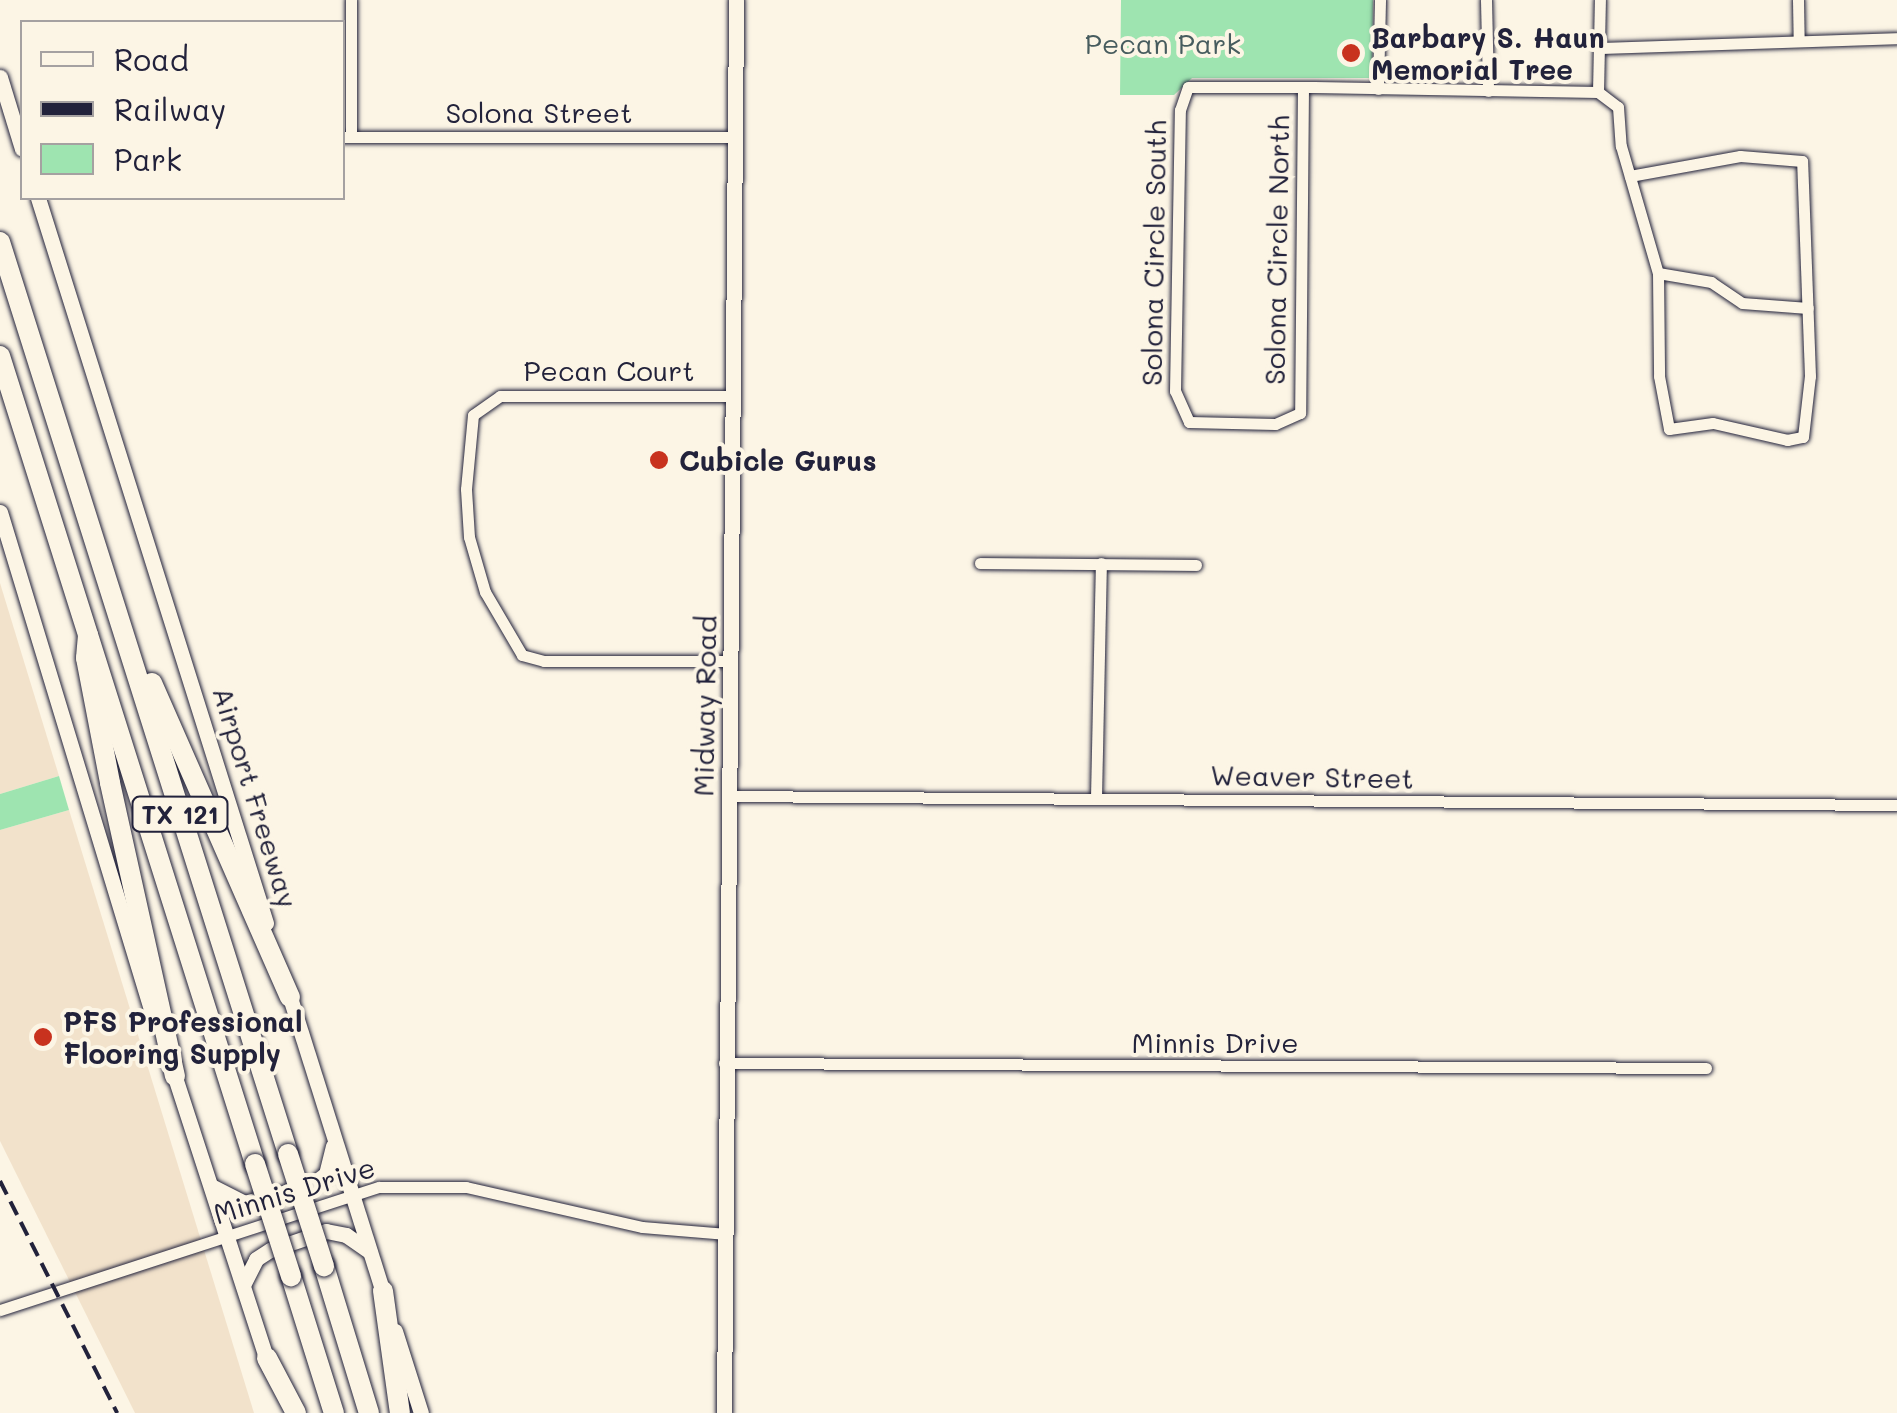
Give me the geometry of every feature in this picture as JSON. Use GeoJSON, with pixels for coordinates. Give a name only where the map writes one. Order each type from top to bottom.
{"type":"FeatureCollection","features":[{"type":"Feature","properties":{"kind":"highway","name":"TX 121"},"geometry":{"type":"LineString","coordinates":[[0,242],[369,1413]]}},
{"type":"Feature","properties":{"kind":"highway","name":"TX 121"},"geometry":{"type":"LineString","coordinates":[[0,356],[90,623],[334,1413]]}},
{"type":"Feature","properties":{"kind":"highway"},"geometry":{"type":"LineString","coordinates":[[74,473],[94,500],[178,747],[290,998]]}},
{"type":"Feature","properties":{"kind":"highway"},"geometry":{"type":"LineString","coordinates":[[90,623],[86,658],[175,1076]]}},
{"type":"Feature","properties":{"kind":"highway"},"geometry":{"type":"LineString","coordinates":[[382,1290],[400,1413]]}},
{"type":"Feature","properties":{"kind":"highway"},"geometry":{"type":"LineString","coordinates":[[267,1358],[296,1413]]}},
{"type":"Feature","properties":{"kind":"main road","name":"Midway Road"},"geometry":{"type":"LineString","coordinates":[[724,1413],[726,796],[735,396],[736,0]]}},
{"type":"Feature","properties":{"kind":"main road"},"geometry":{"type":"LineString","coordinates":[[0,77],[20,131]]}},
{"type":"Feature","properties":{"kind":"main road","name":"Airport Freeway"},"geometry":{"type":"LineString","coordinates":[[39,200],[421,1413]]}},
{"type":"Feature","properties":{"kind":"main road"},"geometry":{"type":"LineString","coordinates":[[0,512],[284,1413]]}},
{"type":"Feature","properties":{"kind":"main road"},"geometry":{"type":"LineString","coordinates":[[211,1186],[244,1203],[310,1186],[331,1166],[334,1135]]}},
{"type":"Feature","properties":{"kind":"main road"},"geometry":{"type":"LineString","coordinates":[[243,1285],[256,1259],[270,1250],[326,1231],[346,1235],[370,1252]]}},
{"type":"Feature","properties":{"kind":"street"},"geometry":{"type":"LineString","coordinates":[[347,137],[351,0]]}},
{"type":"Feature","properties":{"kind":"street"},"geometry":{"type":"LineString","coordinates":[[1378,89],[1380,0]]}},
{"type":"Feature","properties":{"kind":"street"},"geometry":{"type":"LineString","coordinates":[[1486,0],[1488,91]]}},
{"type":"Feature","properties":{"kind":"street"},"geometry":{"type":"LineString","coordinates":[[1598,92],[1600,0]]}},
{"type":"Feature","properties":{"kind":"street"},"geometry":{"type":"LineString","coordinates":[[1798,0],[1799,39]]}},
{"type":"Feature","properties":{"kind":"street"},"geometry":{"type":"LineString","coordinates":[[1599,48],[1897,38]]}},
{"type":"Feature","properties":{"kind":"street","name":"Solona Circle South"},"geometry":{"type":"LineString","coordinates":[[1300,413],[1289,422],[1203,424],[1184,418],[1177,405],[1180,110],[1188,87],[1303,88]]}},
{"type":"Feature","properties":{"kind":"street"},"geometry":{"type":"LineString","coordinates":[[1303,88],[1598,92],[1618,107],[1630,176],[1658,274],[1659,376],[1669,429],[1733,424],[1788,440],[1806,432],[1808,308],[1802,161],[1740,156],[1630,176]]}},
{"type":"Feature","properties":{"kind":"street","name":"Solona Circle North"},"geometry":{"type":"LineString","coordinates":[[1300,413],[1303,88]]}},
{"type":"Feature","properties":{"kind":"street","name":"Solona Street"},"geometry":{"type":"LineString","coordinates":[[347,137],[736,137]]}},
{"type":"Feature","properties":{"kind":"street"},"geometry":{"type":"LineString","coordinates":[[1658,274],[1704,279],[1742,303],[1808,308]]}},
{"type":"Feature","properties":{"kind":"street","name":"Pecan Court"},"geometry":{"type":"LineString","coordinates":[[731,661],[544,661],[522,655],[485,592],[469,537],[466,489],[473,415],[500,396],[735,396]]}},
{"type":"Feature","properties":{"kind":"street"},"geometry":{"type":"LineString","coordinates":[[980,563],[1196,565]]}},
{"type":"Feature","properties":{"kind":"street"},"geometry":{"type":"LineString","coordinates":[[1096,798],[1101,563]]}},
{"type":"Feature","properties":{"kind":"street","name":"Weaver Street"},"geometry":{"type":"LineString","coordinates":[[726,796],[1897,805]]}},
{"type":"Feature","properties":{"kind":"street","name":"Minnis Drive"},"geometry":{"type":"LineString","coordinates":[[724,1063],[1706,1068]]}},
{"type":"Feature","properties":{"kind":"street","name":"Minnis Drive"},"geometry":{"type":"LineString","coordinates":[[0,1310],[351,1193],[439,1183],[658,1230],[727,1234]]}},
{"type":"Feature","properties":{"kind":"shaded area"},"geometry":{"type":"Polygon","coordinates":[[[0,583],[59,776],[0,794],[0,583]]]}},
{"type":"Feature","properties":{"kind":"shaded area"},"geometry":{"type":"Polygon","coordinates":[[[69,810],[254,1413],[135,1413],[0,1141],[0,830],[69,810]]]}},
{"type":"Feature","properties":{"kind":"green space","name":"Pecan Park"},"geometry":{"type":"Polygon","coordinates":[[[1121,0],[1373,0],[1372,78],[1192,78],[1174,95],[1120,95],[1121,0]]]}},
{"type":"Feature","properties":{"kind":"green space"},"geometry":{"type":"Polygon","coordinates":[[[59,776],[69,810],[0,830],[0,794],[59,776]]]}},
{"type":"Feature","properties":{"kind":"railway"},"geometry":{"type":"LineString","coordinates":[[0,1181],[117,1413]]}},
{"type":"Feature","properties":{"kind":"place","name":"Barbary S. Haun Memorial Tree"},"geometry":{"type":"Point","coordinates":[1351,53]}},
{"type":"Feature","properties":{"kind":"place","name":"Cubicle Gurus"},"geometry":{"type":"Point","coordinates":[659,460]}},
{"type":"Feature","properties":{"kind":"place","name":"PFS Professional Flooring Supply"},"geometry":{"type":"Point","coordinates":[43,1037]}}]}
